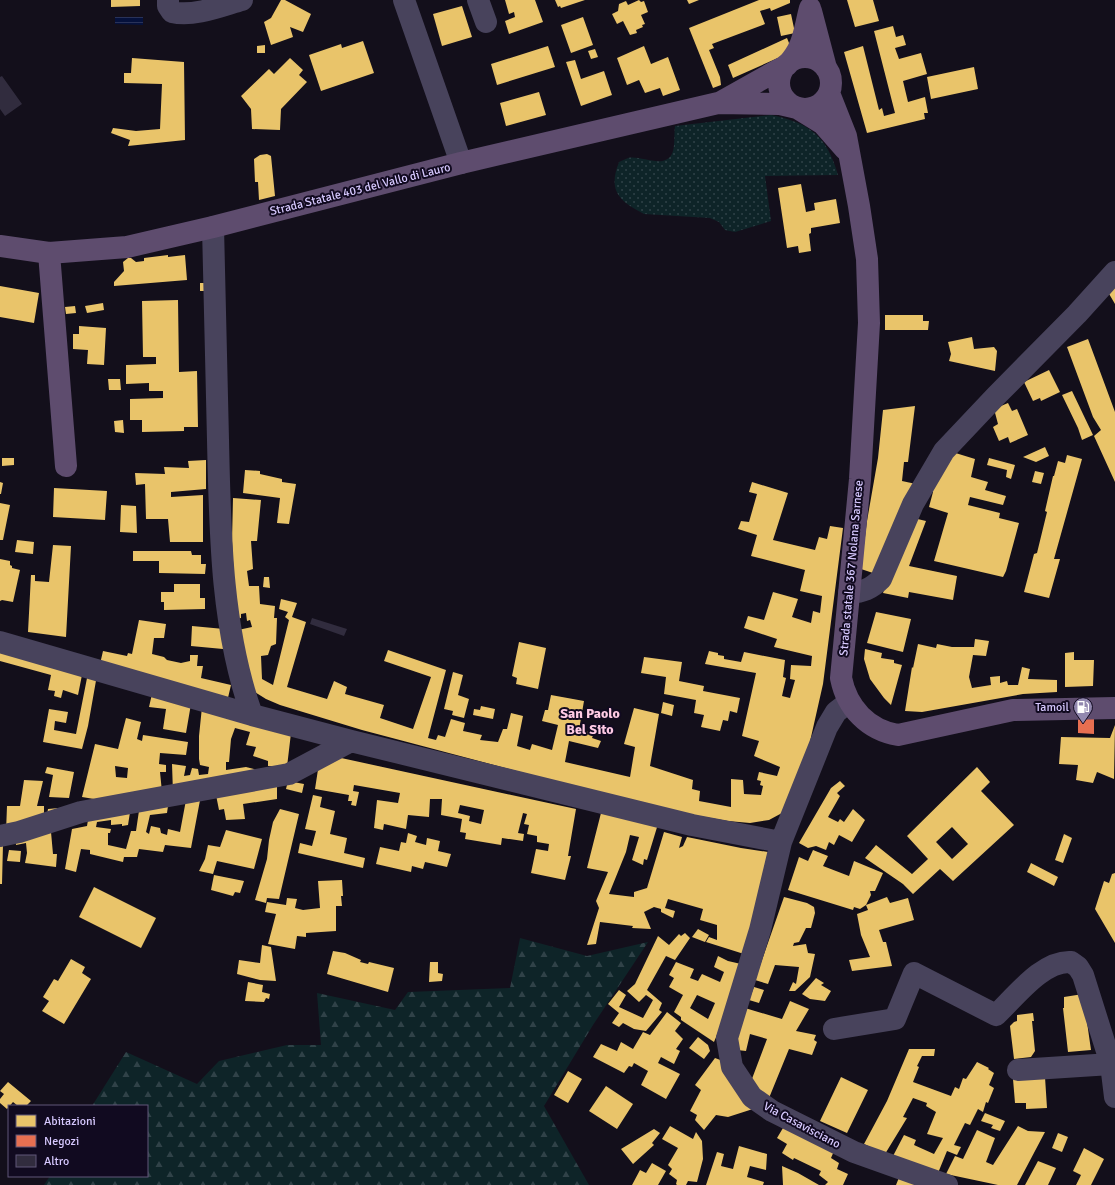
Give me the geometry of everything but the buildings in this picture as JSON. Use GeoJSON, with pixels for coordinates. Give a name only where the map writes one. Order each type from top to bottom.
{"type":"FeatureCollection","features":[{"type":"Feature","properties":{"kind":"main road","name":"Strada Statale 403 del Vallo di Lauro"},"geometry":{"type":"LineString","coordinates":[[718,103],[787,65],[800,49],[808,4]]}},
{"type":"Feature","properties":{"kind":"main road"},"geometry":{"type":"LineString","coordinates":[[808,4],[826,68],[831,80],[829,93],[819,105],[812,108],[797,108],[784,99],[779,85],[780,78],[787,65],[800,58],[807,57],[814,59],[826,68]]}},
{"type":"Feature","properties":{"kind":"main road","name":"Strada statale 367 Nolana Sarnese"},"geometry":{"type":"LineString","coordinates":[[829,93],[846,136],[859,206],[867,259],[869,323],[860,479],[841,678],[843,691],[849,702],[871,726],[884,733],[898,735],[1014,710],[1115,708]]}},
{"type":"Feature","properties":{"kind":"main road","name":"Strada Statale 403 del Vallo di Lauro"},"geometry":{"type":"LineString","coordinates":[[0,246],[49,253],[127,247],[214,227],[462,163],[718,103],[780,104],[797,108],[823,124],[849,153]]}},
{"type":"Feature","properties":{"kind":"main road"},"geometry":{"type":"LineString","coordinates":[[49,253],[66,466]]}},
{"type":"Feature","properties":{"kind":"street"},"geometry":{"type":"LineString","coordinates":[[168,0],[168,6],[172,12],[177,13],[205,10],[242,0]]}},
{"type":"Feature","properties":{"kind":"street"},"geometry":{"type":"LineString","coordinates":[[404,0],[462,163]]}},
{"type":"Feature","properties":{"kind":"street"},"geometry":{"type":"LineString","coordinates":[[478,0],[486,22]]}},
{"type":"Feature","properties":{"kind":"street"},"geometry":{"type":"LineString","coordinates":[[214,227],[220,515],[228,622],[242,686],[252,715]]}},
{"type":"Feature","properties":{"kind":"street"},"geometry":{"type":"LineString","coordinates":[[849,593],[861,592],[872,588],[881,579],[913,504],[944,451],[996,396],[1072,320],[1115,272]]}},
{"type":"Feature","properties":{"kind":"street"},"geometry":{"type":"LineString","coordinates":[[0,642],[252,715],[351,741],[692,825],[781,842]]}},
{"type":"Feature","properties":{"kind":"street","name":"Via Casavisciano"},"geometry":{"type":"LineString","coordinates":[[849,702],[836,712],[827,727],[781,842],[760,930],[728,1038],[732,1066],[752,1097],[772,1111],[854,1152],[946,1185]]}},
{"type":"Feature","properties":{"kind":"street"},"geometry":{"type":"LineString","coordinates":[[0,836],[19,832],[81,812],[289,774],[351,741]]}},
{"type":"Feature","properties":{"kind":"street"},"geometry":{"type":"LineString","coordinates":[[834,1028],[895,1019],[914,973],[996,1015],[1043,971],[1056,963],[1071,962],[1078,967],[1083,976],[1111,1064],[1115,1097]]}},
{"type":"Feature","properties":{"kind":"street"},"geometry":{"type":"LineString","coordinates":[[1018,1070],[1111,1064]]}},
{"type":"Feature","properties":{"kind":"green space"},"geometry":{"type":"Polygon","coordinates":[[[771,115],[796,122],[815,133],[828,150],[838,175],[765,176],[771,221],[735,232],[725,230],[719,222],[710,218],[644,214],[628,204],[618,194],[615,187],[615,180],[619,162],[628,158],[660,161],[670,157],[674,145],[675,126],[771,115]]]}},
{"type":"Feature","properties":{"kind":"green space"},"geometry":{"type":"Polygon","coordinates":[[[520,938],[587,956],[648,942],[593,1025],[544,1106],[589,1185],[44,1185],[49,1177],[148,1177],[148,1105],[93,1105],[126,1052],[197,1084],[219,1061],[287,1045],[321,1045],[317,993],[395,1010],[408,992],[510,988],[520,938]]]}},
{"type":"Feature","properties":{"kind":"shaded area"},"geometry":{"type":"Polygon","coordinates":[[[115,17],[143,17],[143,25],[115,24],[115,17]]]}},
{"type":"Feature","properties":{"kind":"place","name":"Tamoil"},"geometry":{"type":"Point","coordinates":[1083,724]}},
{"type":"Feature","properties":{"kind":"district","name":"San Paolo Bel Sito"},"geometry":{"type":"Point","coordinates":[590,722]}}]}
